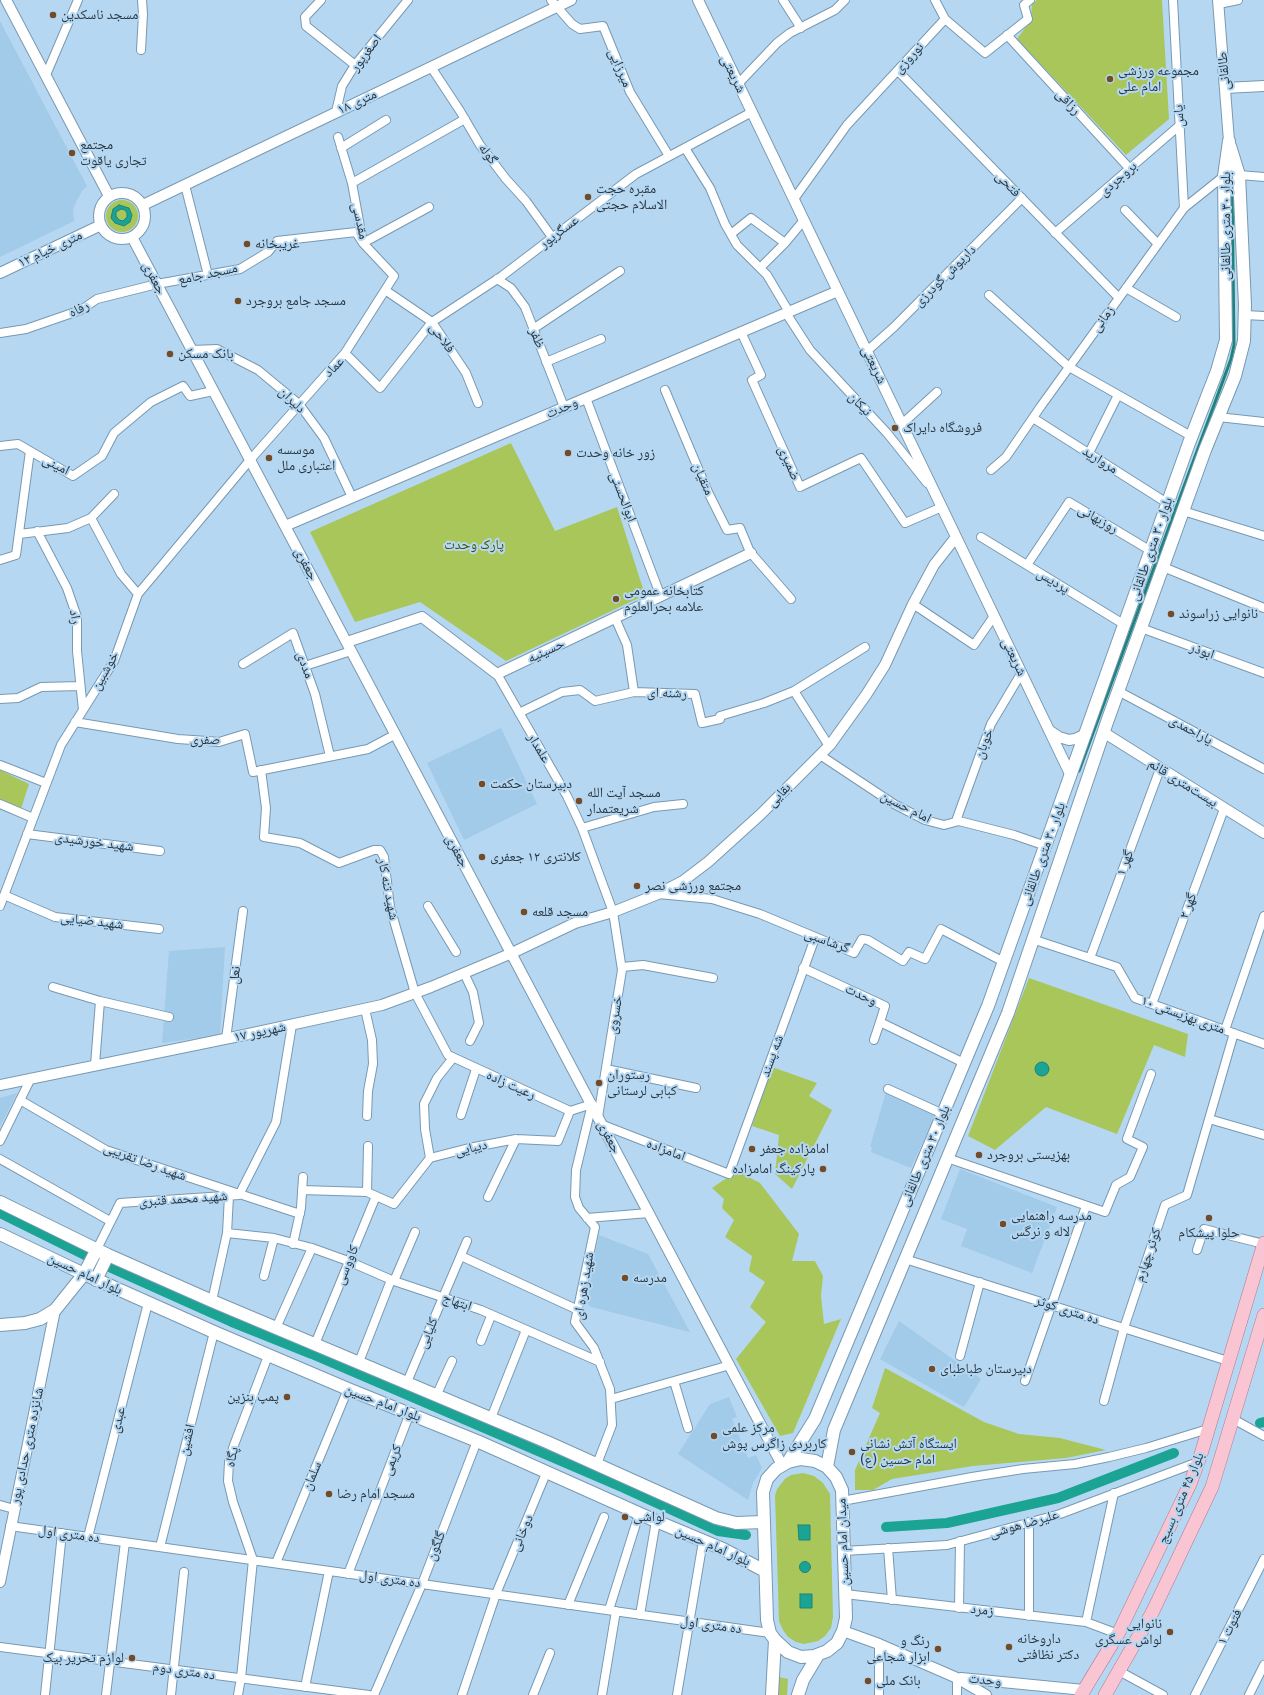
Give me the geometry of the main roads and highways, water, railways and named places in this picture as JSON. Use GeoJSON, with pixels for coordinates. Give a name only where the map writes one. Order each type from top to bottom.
{"type":"FeatureCollection","features":[{"type":"Feature","properties":{"kind":"main road","name":"بلوار ۳۰ متری طالقانی"},"geometry":{"type":"LineString","coordinates":[[785,1463],[815,1419],[988,1006],[1088,729],[1191,436],[1217,371],[1226,340],[1224,176],[1229,142],[1239,175],[1245,315],[1244,341],[1235,376],[1183,511],[1103,732],[1008,1013],[834,1430],[827,1467]]}},
{"type":"Feature","properties":{"kind":"main road"},"geometry":{"type":"LineString","coordinates":[[1088,729],[1103,732]]}},
{"type":"Feature","properties":{"kind":"main road"},"geometry":{"type":"LineString","coordinates":[[1071,776],[1086,781]]}},
{"type":"Feature","properties":{"kind":"main road","name":"بلوار امام حسین"},"geometry":{"type":"LineString","coordinates":[[0,1202],[97,1250],[212,1301],[437,1394],[716,1518],[736,1523],[764,1522]]}},
{"type":"Feature","properties":{"kind":"main road","name":"بلوار امام حسین"},"geometry":{"type":"LineString","coordinates":[[1,1236],[268,1356],[410,1413],[547,1471],[639,1514],[729,1552],[766,1571]]}},
{"type":"Feature","properties":{"kind":"main road","name":"بلوار ۴۵ متری بسیج"},"geometry":{"type":"LineString","coordinates":[[1082,1693],[1118,1634],[1190,1484],[1264,1244]]}},
{"type":"Feature","properties":{"kind":"main road"},"geometry":{"type":"LineString","coordinates":[[0,1325],[25,1323],[40,1318],[55,1310],[84,1274],[97,1250]]}},
{"type":"Feature","properties":{"kind":"main road"},"geometry":{"type":"LineString","coordinates":[[96,1280],[108,1255]]}},
{"type":"Feature","properties":{"kind":"main road","name":"بلوار ۴۵ متری بسیج"},"geometry":{"type":"LineString","coordinates":[[1105,1695],[1152,1613],[1212,1488],[1264,1315]]}},
{"type":"Feature","properties":{"kind":"main road"},"geometry":{"type":"LineString","coordinates":[[772,1695],[772,1637],[767,1620],[763,1492],[767,1479],[776,1469],[785,1463],[801,1459],[814,1461],[827,1467]]}},
{"type":"Feature","properties":{"kind":"main road","name":"میدان امام حسین"},"geometry":{"type":"LineString","coordinates":[[818,1655],[827,1651],[837,1642],[843,1631],[846,1618],[842,1490],[836,1477],[827,1467]]}},
{"type":"Feature","properties":{"kind":"main road"},"geometry":{"type":"LineString","coordinates":[[1134,1602],[1152,1613]]}},
{"type":"Feature","properties":{"kind":"main road"},"geometry":{"type":"LineString","coordinates":[[772,1637],[788,1652],[801,1657],[818,1655]]}},
{"type":"Feature","properties":{"kind":"main road"},"geometry":{"type":"LineString","coordinates":[[798,1695],[802,1680],[818,1655]]}},
{"type":"Feature","properties":{"kind":"waterway"},"geometry":{"type":"LineString","coordinates":[[1079,771],[1231,359],[1234,345],[1232,183]]}},
{"type":"Feature","properties":{"kind":"waterway"},"geometry":{"type":"LineString","coordinates":[[0,1213],[87,1256]]}},
{"type":"Feature","properties":{"kind":"waterway"},"geometry":{"type":"LineString","coordinates":[[107,1266],[232,1322],[312,1354],[624,1488],[718,1531],[746,1535]]}},
{"type":"Feature","properties":{"kind":"waterway"},"geometry":{"type":"LineString","coordinates":[[1260,1423],[1264,1422]]}},
{"type":"Feature","properties":{"kind":"waterway"},"geometry":{"type":"LineString","coordinates":[[886,1527],[947,1523],[1058,1498],[1174,1453]]}},
{"type":"Feature","properties":{"kind":"place","name":"مسجد ناسکدین"},"geometry":{"type":"Point","coordinates":[53,15]}},
{"type":"Feature","properties":{"kind":"place","name":"مجموعه ورزشی امام علی"},"geometry":{"type":"Point","coordinates":[1110,79]}},
{"type":"Feature","properties":{"kind":"place","name":"مجتمع تجاری یاقوت"},"geometry":{"type":"Point","coordinates":[72,153]}},
{"type":"Feature","properties":{"kind":"place","name":"مقبره حجت الاسلام حجتی"},"geometry":{"type":"Point","coordinates":[588,197]}},
{"type":"Feature","properties":{"kind":"place","name":"غریبخانه"},"geometry":{"type":"Point","coordinates":[247,244]}},
{"type":"Feature","properties":{"kind":"place","name":"مسجد جامع بروجرد"},"geometry":{"type":"Point","coordinates":[238,301]}},
{"type":"Feature","properties":{"kind":"place","name":"بانک مسکن"},"geometry":{"type":"Point","coordinates":[170,354]}},
{"type":"Feature","properties":{"kind":"place","name":"فروشگاه دایراک"},"geometry":{"type":"Point","coordinates":[895,428]}},
{"type":"Feature","properties":{"kind":"place","name":"زور خانه وحدت"},"geometry":{"type":"Point","coordinates":[568,453]}},
{"type":"Feature","properties":{"kind":"place","name":"موسسه اعتباری ملل"},"geometry":{"type":"Point","coordinates":[269,458]}},
{"type":"Feature","properties":{"kind":"place","name":"کتابخانه عمومی علامه بحرالعلوم"},"geometry":{"type":"Point","coordinates":[616,599]}},
{"type":"Feature","properties":{"kind":"place","name":"نانوایی زراسوند"},"geometry":{"type":"Point","coordinates":[1171,614]}},
{"type":"Feature","properties":{"kind":"place","name":"دبیرستان حکمت"},"geometry":{"type":"Point","coordinates":[482,784]}},
{"type":"Feature","properties":{"kind":"place","name":"مسجد آیت الله شریعتمدار"},"geometry":{"type":"Point","coordinates":[579,801]}},
{"type":"Feature","properties":{"kind":"place","name":"کلانتری ۱۲ جعفری"},"geometry":{"type":"Point","coordinates":[482,857]}},
{"type":"Feature","properties":{"kind":"place","name":"مجتمع ورزشی نصر"},"geometry":{"type":"Point","coordinates":[637,886]}},
{"type":"Feature","properties":{"kind":"place","name":"مسجد قلعه"},"geometry":{"type":"Point","coordinates":[524,912]}},
{"type":"Feature","properties":{"kind":"place","name":"رستوران کبابی لرستانی"},"geometry":{"type":"Point","coordinates":[599,1083]}},
{"type":"Feature","properties":{"kind":"place","name":"امامزاده جعفر"},"geometry":{"type":"Point","coordinates":[752,1149]}},
{"type":"Feature","properties":{"kind":"place","name":"بهزیستی بروجرد"},"geometry":{"type":"Point","coordinates":[979,1155]}},
{"type":"Feature","properties":{"kind":"place","name":"پارکینگ امامزاده"},"geometry":{"type":"Point","coordinates":[823,1169]}},
{"type":"Feature","properties":{"kind":"place","name":"حلوا پیشکام"},"geometry":{"type":"Point","coordinates":[1209,1218]}},
{"type":"Feature","properties":{"kind":"place","name":"مدرسه راهنمایی لاله و نرگس"},"geometry":{"type":"Point","coordinates":[1003,1224]}},
{"type":"Feature","properties":{"kind":"place","name":"مدرسه"},"geometry":{"type":"Point","coordinates":[625,1278]}},
{"type":"Feature","properties":{"kind":"place","name":"دبیرستان طباطبای"},"geometry":{"type":"Point","coordinates":[932,1369]}},
{"type":"Feature","properties":{"kind":"place","name":"پمپ بنزین"},"geometry":{"type":"Point","coordinates":[287,1397]}},
{"type":"Feature","properties":{"kind":"place","name":"مرکز علمی کاربردی زاگرس پوش"},"geometry":{"type":"Point","coordinates":[714,1436]}},
{"type":"Feature","properties":{"kind":"place","name":"ایستگاه آتش نشانی امام حسین (ع)"},"geometry":{"type":"Point","coordinates":[852,1452]}},
{"type":"Feature","properties":{"kind":"place","name":"مسجد امام رضا"},"geometry":{"type":"Point","coordinates":[329,1494]}},
{"type":"Feature","properties":{"kind":"place","name":"لواشی"},"geometry":{"type":"Point","coordinates":[625,1517]}},
{"type":"Feature","properties":{"kind":"place","name":"نانوایی لواش عسگری"},"geometry":{"type":"Point","coordinates":[1170,1632]}},
{"type":"Feature","properties":{"kind":"place","name":"داروخانه دکتر نظافتی"},"geometry":{"type":"Point","coordinates":[1009,1647]}},
{"type":"Feature","properties":{"kind":"place","name":"رنگ و ابزار شجاعی"},"geometry":{"type":"Point","coordinates":[938,1649]}},
{"type":"Feature","properties":{"kind":"place","name":"لوازم تحریر بیک"},"geometry":{"type":"Point","coordinates":[132,1658]}},
{"type":"Feature","properties":{"kind":"place","name":"بانک ملی"},"geometry":{"type":"Point","coordinates":[868,1681]}},
{"type":"Feature","properties":{"kind":"park label","name":"پارک وحدت"},"geometry":{"type":"Point","coordinates":[474,545]}}]}
